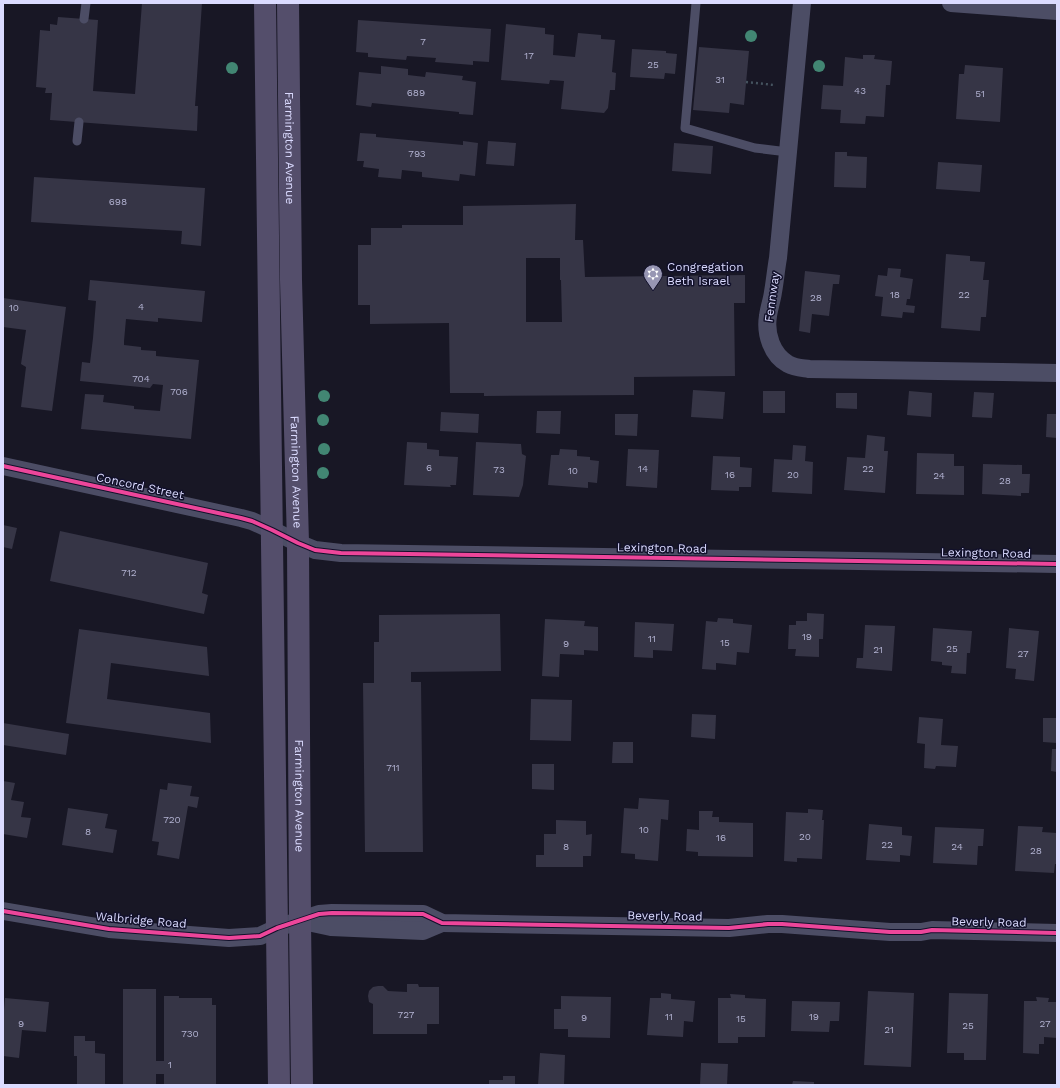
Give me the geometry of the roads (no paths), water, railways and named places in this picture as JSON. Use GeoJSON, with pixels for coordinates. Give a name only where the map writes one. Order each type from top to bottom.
{"type":"FeatureCollection","features":[{"type":"Feature","properties":{"kind":"main road","name":"Farmington Avenue"},"geometry":{"type":"LineString","coordinates":[[265,3],[280,1085]]}},
{"type":"Feature","properties":{"kind":"main road","name":"Farmington Avenue"},"geometry":{"type":"LineString","coordinates":[[288,3],[291,280],[298,543],[302,1085]]}},
{"type":"Feature","properties":{"kind":"street","name":"Fennway"},"geometry":{"type":"LineString","coordinates":[[802,3],[778,258],[774,292],[768,317],[768,334],[773,349],[783,361],[790,365],[810,369],[1057,372]]}},
{"type":"Feature","properties":{"kind":"street"},"geometry":{"type":"LineString","coordinates":[[951,3],[1057,11]]}},
{"type":"Feature","properties":{"kind":"street","name":"Concord Street"},"geometry":{"type":"LineString","coordinates":[[3,466],[241,518],[272,530]]}},
{"type":"Feature","properties":{"kind":"street","name":"Lexington Road"},"geometry":{"type":"LineString","coordinates":[[272,530],[315,550],[342,553],[1057,564]]}},
{"type":"Feature","properties":{"kind":"street","name":"Walbridge Road"},"geometry":{"type":"LineString","coordinates":[[3,911],[109,929],[229,938],[260,936],[277,928]]}},
{"type":"Feature","properties":{"kind":"street","name":"Beverly Road"},"geometry":{"type":"LineString","coordinates":[[277,928],[300,921],[331,927],[423,931],[442,923],[729,928],[782,924],[890,932],[921,932],[932,930],[1057,933]]}},
{"type":"Feature","properties":{"kind":"lane"},"geometry":{"type":"LineString","coordinates":[[84,19],[86,3]]}},
{"type":"Feature","properties":{"kind":"lane"},"geometry":{"type":"LineString","coordinates":[[696,3],[685,128],[755,148],[788,152]]}},
{"type":"Feature","properties":{"kind":"lane"},"geometry":{"type":"LineString","coordinates":[[77,141],[79,122]]}},
{"type":"Feature","properties":{"kind":"place","name":"Congregation Beth Israel"},"geometry":{"type":"Point","coordinates":[653,291]}}]}
